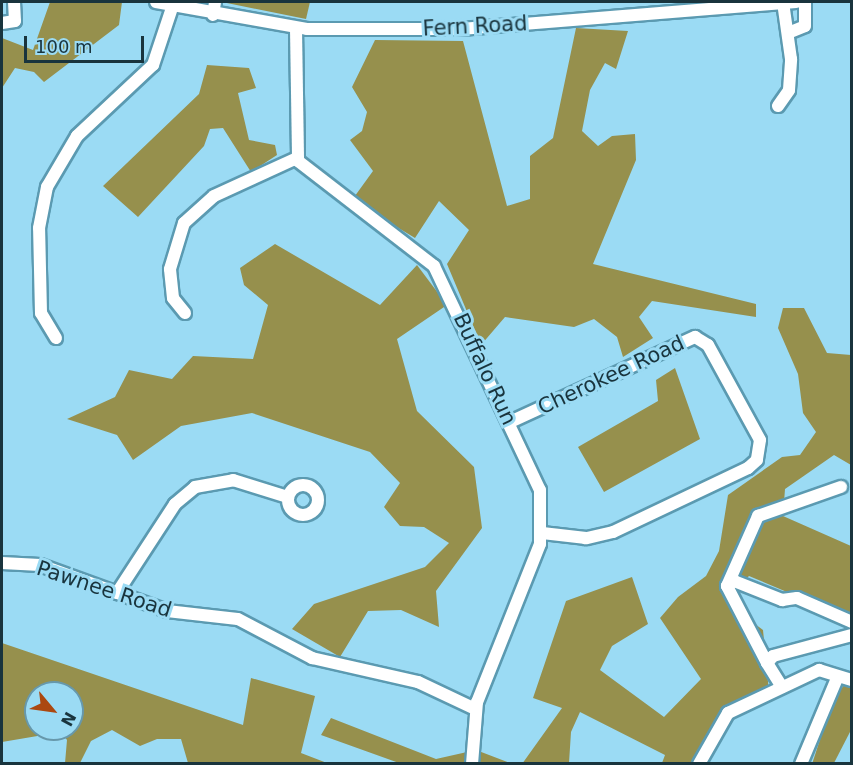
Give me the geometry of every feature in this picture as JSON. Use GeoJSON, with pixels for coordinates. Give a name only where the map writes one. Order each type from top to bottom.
{"type":"FeatureCollection","features":[{"type":"Feature","properties":{"kind":"street"},"geometry":{"type":"LineString","coordinates":[[2,23],[15,21],[14,2]]}},
{"type":"Feature","properties":{"kind":"street","name":"Fern Road"},"geometry":{"type":"LineString","coordinates":[[156,2],[213,15],[296,29],[461,29],[768,2],[796,2]]}},
{"type":"Feature","properties":{"kind":"street"},"geometry":{"type":"LineString","coordinates":[[213,15],[215,2]]}},
{"type":"Feature","properties":{"kind":"street"},"geometry":{"type":"LineString","coordinates":[[778,106],[789,90],[788,33],[783,2]]}},
{"type":"Feature","properties":{"kind":"street"},"geometry":{"type":"LineString","coordinates":[[788,33],[805,26],[805,2]]}},
{"type":"Feature","properties":{"kind":"street"},"geometry":{"type":"LineString","coordinates":[[56,338],[41,313],[39,228],[46,187],[77,136],[153,65],[173,5]]}},
{"type":"Feature","properties":{"kind":"street"},"geometry":{"type":"LineString","coordinates":[[185,313],[173,298],[170,269],[184,223],[214,196],[297,158],[296,29]]}},
{"type":"Feature","properties":{"kind":"street","name":"Buffalo Run"},"geometry":{"type":"LineString","coordinates":[[297,158],[317,180],[434,266],[510,422],[540,490],[542,533],[475,708],[472,764]]}},
{"type":"Feature","properties":{"kind":"street","name":"Cherokee Road"},"geometry":{"type":"LineString","coordinates":[[510,422],[695,337],[708,345],[760,440],[757,460],[748,468],[613,532],[586,538],[542,533]]}},
{"type":"Feature","properties":{"kind":"street"},"geometry":{"type":"LineString","coordinates":[[117,593],[175,504],[195,487],[232,480],[288,497]]}},
{"type":"Feature","properties":{"kind":"street"},"geometry":{"type":"LineString","coordinates":[[727,586],[758,516],[841,487]]}},
{"type":"Feature","properties":{"kind":"street","name":"Pawnee Road"},"geometry":{"type":"LineString","coordinates":[[2,563],[40,565],[180,614],[238,619],[312,658],[418,682],[475,708]]}},
{"type":"Feature","properties":{"kind":"street"},"geometry":{"type":"LineString","coordinates":[[727,586],[734,581],[782,600],[797,598],[852,622]]}},
{"type":"Feature","properties":{"kind":"street"},"geometry":{"type":"LineString","coordinates":[[727,586],[770,660],[782,687]]}},
{"type":"Feature","properties":{"kind":"street"},"geometry":{"type":"LineString","coordinates":[[770,660],[852,635]]}},
{"type":"Feature","properties":{"kind":"street"},"geometry":{"type":"LineString","coordinates":[[699,764],[728,713],[819,670],[852,680]]}},
{"type":"Feature","properties":{"kind":"street"},"geometry":{"type":"LineString","coordinates":[[801,764],[838,676]]}},
{"type":"Feature","properties":{"kind":"shaded area"},"geometry":{"type":"Polygon","coordinates":[[[50,2],[122,2],[119,25],[44,82],[34,72],[15,68],[2,88],[2,38],[33,50],[50,2]]]}},
{"type":"Feature","properties":{"kind":"shaded area"},"geometry":{"type":"Polygon","coordinates":[[[222,2],[310,2],[306,19],[222,2]]]}},
{"type":"Feature","properties":{"kind":"shaded area"},"geometry":{"type":"Polygon","coordinates":[[[576,28],[628,31],[616,69],[605,63],[590,90],[582,131],[598,146],[612,136],[635,134],[636,160],[593,264],[756,304],[756,317],[652,301],[639,317],[653,338],[623,357],[617,337],[594,319],[574,327],[505,317],[481,345],[447,264],[469,230],[439,201],[415,238],[352,200],[373,171],[350,140],[362,131],[367,112],[352,87],[375,40],[463,41],[507,206],[530,199],[530,156],[553,138],[576,28]]]}},
{"type":"Feature","properties":{"kind":"shaded area"},"geometry":{"type":"Polygon","coordinates":[[[207,65],[249,68],[256,88],[238,93],[249,140],[275,145],[277,155],[251,172],[223,128],[210,129],[204,146],[138,217],[103,186],[199,94],[207,65]]]}},
{"type":"Feature","properties":{"kind":"shaded area"},"geometry":{"type":"Polygon","coordinates":[[[275,244],[380,305],[417,265],[447,305],[397,339],[417,411],[474,467],[482,528],[436,591],[439,627],[401,610],[368,611],[340,657],[292,629],[314,604],[425,567],[449,543],[424,527],[400,526],[384,507],[400,483],[370,452],[252,413],[181,426],[133,460],[117,435],[67,419],[115,397],[129,370],[172,379],[193,356],[253,359],[268,305],[244,285],[240,268],[275,244]]]}},
{"type":"Feature","properties":{"kind":"shaded area"},"geometry":{"type":"Polygon","coordinates":[[[783,308],[804,308],[827,353],[851,355],[851,465],[834,455],[785,489],[783,516],[851,546],[851,619],[749,576],[737,588],[731,606],[763,630],[769,692],[729,707],[692,763],[662,763],[665,755],[580,712],[571,732],[569,763],[522,764],[562,708],[533,698],[566,601],[632,577],[648,624],[612,646],[600,670],[664,717],[701,679],[660,618],[678,597],[706,576],[719,551],[728,495],[782,457],[800,455],[816,432],[803,413],[798,374],[778,328],[783,308]]]}},
{"type":"Feature","properties":{"kind":"shaded area"},"geometry":{"type":"Polygon","coordinates":[[[675,368],[700,439],[604,492],[578,447],[658,401],[656,380],[675,368]]]}},
{"type":"Feature","properties":{"kind":"shaded area"},"geometry":{"type":"Polygon","coordinates":[[[2,643],[243,725],[251,678],[315,696],[301,753],[327,763],[188,763],[181,739],[157,739],[140,746],[112,730],[91,741],[80,763],[65,763],[67,741],[84,741],[84,681],[24,681],[24,738],[2,742],[2,643]]]}},
{"type":"Feature","properties":{"kind":"shaded area"},"geometry":{"type":"Polygon","coordinates":[[[846,683],[851,685],[851,730],[834,763],[812,764],[834,697],[846,683]]]}},
{"type":"Feature","properties":{"kind":"shaded area"},"geometry":{"type":"Polygon","coordinates":[[[331,718],[436,759],[476,750],[510,763],[399,763],[321,735],[331,718]]]}}]}
